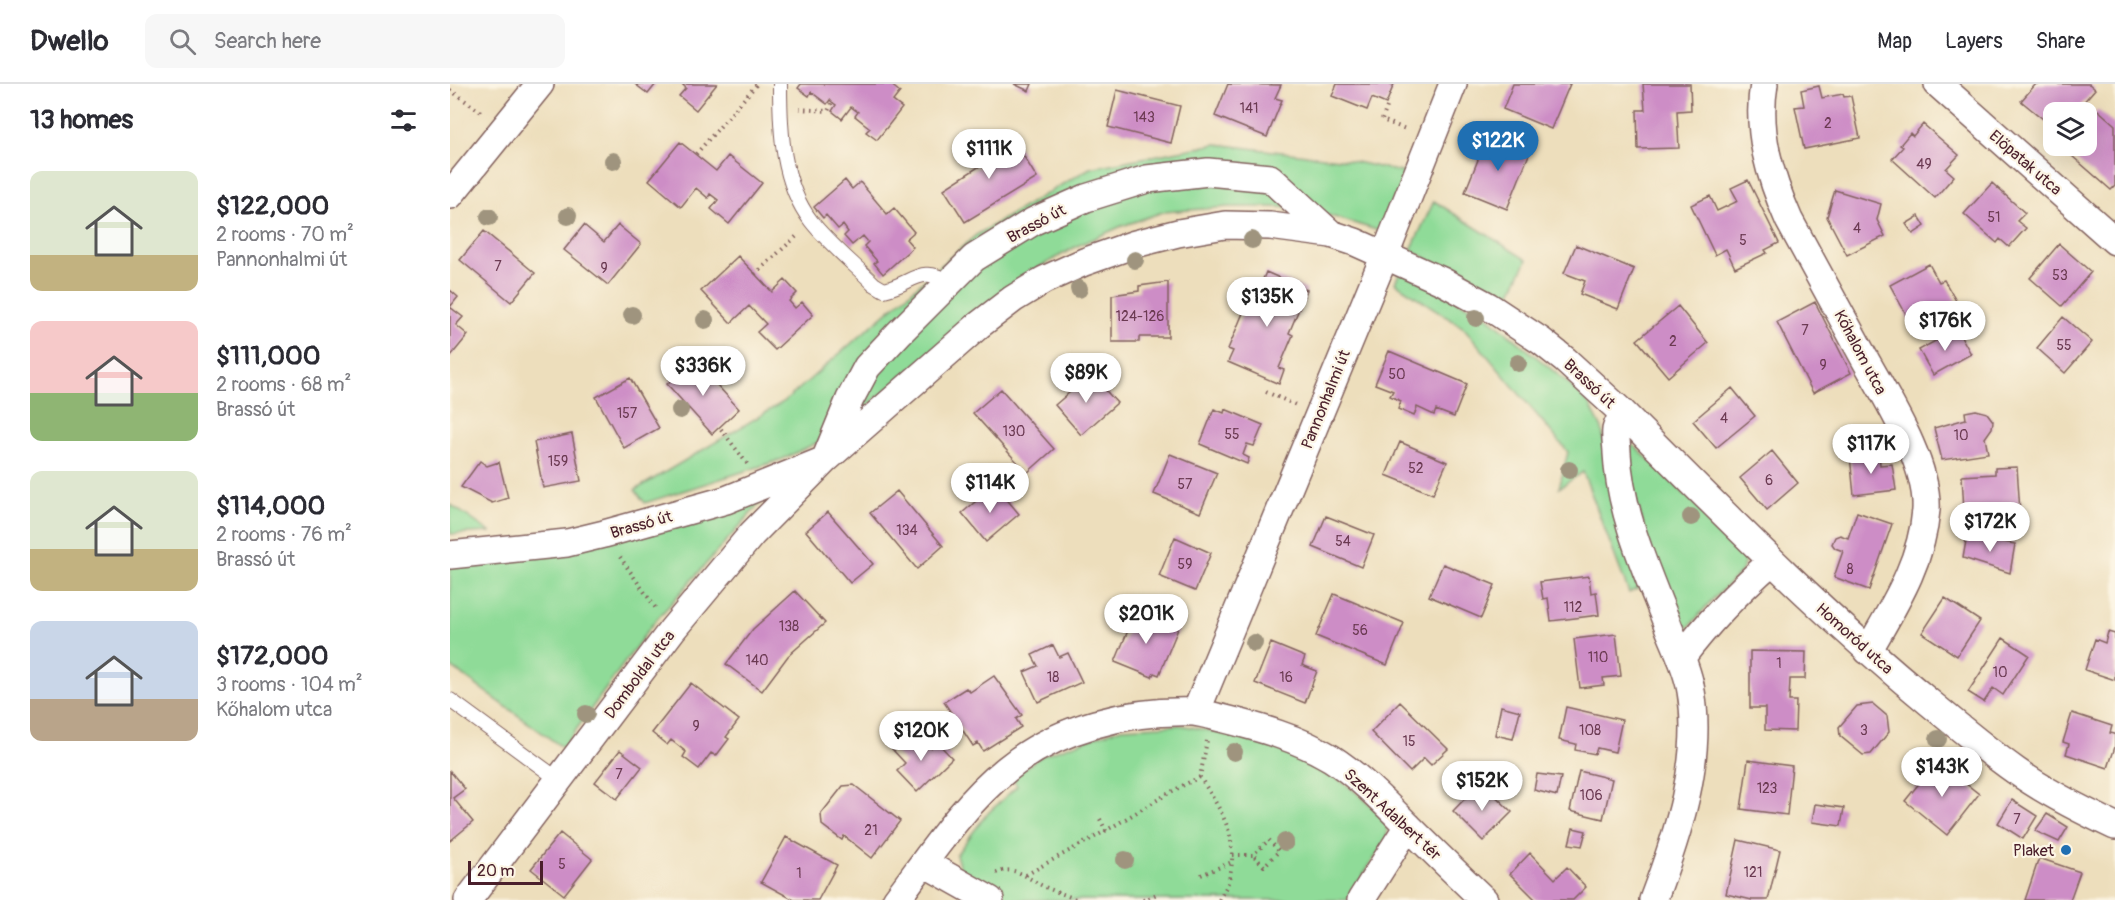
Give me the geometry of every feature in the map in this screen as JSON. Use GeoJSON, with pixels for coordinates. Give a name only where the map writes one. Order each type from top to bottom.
{"type":"FeatureCollection","features":[{"type":"Feature","properties":{"kind":"street","name":"Pannonhalmi út"},"geometry":{"type":"LineString","coordinates":[[1204,714],[1319,415],[1453,84]]}},
{"type":"Feature","properties":{"kind":"street","name":"Kőhalom utca"},"geometry":{"type":"LineString","coordinates":[[1764,84],[1761,128],[1774,186],[1789,220],[1901,426],[1920,470],[1926,508],[1921,542],[1912,571],[1868,651]]}},
{"type":"Feature","properties":{"kind":"street","name":"Előpatak utca"},"geometry":{"type":"LineString","coordinates":[[1938,84],[2115,241]]}},
{"type":"Feature","properties":{"kind":"street"},"geometry":{"type":"LineString","coordinates":[[450,195],[504,128],[533,86]]}},
{"type":"Feature","properties":{"kind":"street","name":"Brassó út"},"geometry":{"type":"LineString","coordinates":[[825,460],[850,399],[867,367],[974,258],[1034,221],[1086,198],[1147,179],[1208,172],[1270,178],[1331,234]]}},
{"type":"Feature","properties":{"kind":"street","name":"Brassó út"},"geometry":{"type":"LineString","coordinates":[[450,555],[567,543],[604,534],[726,500],[825,460],[979,325],[1013,299],[1044,280],[1084,262],[1134,244],[1225,225],[1270,226],[1331,234],[1385,255],[1488,306],[1565,360],[1623,413],[1616,431],[1623,501],[1691,691],[1693,734],[1684,806],[1670,855],[1653,900]]}},
{"type":"Feature","properties":{"kind":"street","name":"Homoród utca"},"geometry":{"type":"LineString","coordinates":[[1623,413],[1772,562],[1868,651],[2017,772],[2063,801],[2115,826]]}},
{"type":"Feature","properties":{"kind":"street","name":"Domboldal utca"},"geometry":{"type":"LineString","coordinates":[[468,900],[672,630],[752,534],[825,460]]}},
{"type":"Feature","properties":{"kind":"street"},"geometry":{"type":"LineString","coordinates":[[1681,658],[1706,625],[1735,594],[1772,562]]}},
{"type":"Feature","properties":{"kind":"street","name":"Szent Adalbert tér"},"geometry":{"type":"LineString","coordinates":[[896,900],[984,789],[1008,768],[1039,747],[1069,733],[1102,722],[1139,715],[1204,714],[1243,723],[1292,740],[1331,758],[1368,787],[1484,900]]}},
{"type":"Feature","properties":{"kind":"street"},"geometry":{"type":"LineString","coordinates":[[1361,900],[1408,826]]}},
{"type":"Feature","properties":{"kind":"street"},"geometry":{"type":"LineString","coordinates":[[924,863],[990,900]]}},
{"type":"Feature","properties":{"kind":"lane"},"geometry":{"type":"LineString","coordinates":[[780,84],[783,148],[791,185],[812,223],[874,284],[884,290],[894,288],[923,274],[937,274],[951,283]]}},
{"type":"Feature","properties":{"kind":"lane"},"geometry":{"type":"LineString","coordinates":[[450,700],[559,780]]}},
{"type":"Feature","properties":{"kind":"path"},"geometry":{"type":"LineString","coordinates":[[696,154],[757,84]]}},
{"type":"Feature","properties":{"kind":"path"},"geometry":{"type":"LineString","coordinates":[[450,90],[504,128]]}},
{"type":"Feature","properties":{"kind":"path"},"geometry":{"type":"LineString","coordinates":[[780,108],[828,111],[832,102]]}},
{"type":"Feature","properties":{"kind":"path"},"geometry":{"type":"LineString","coordinates":[[1387,107],[1382,120],[1431,140]]}},
{"type":"Feature","properties":{"kind":"path"},"geometry":{"type":"LineString","coordinates":[[755,274],[812,223]]}},
{"type":"Feature","properties":{"kind":"path"},"geometry":{"type":"LineString","coordinates":[[1266,392],[1319,415]]}},
{"type":"Feature","properties":{"kind":"path"},"geometry":{"type":"LineString","coordinates":[[721,429],[764,484]]}},
{"type":"Feature","properties":{"kind":"path"},"geometry":{"type":"LineString","coordinates":[[604,534],[672,630]]}},
{"type":"Feature","properties":{"kind":"path"},"geometry":{"type":"LineString","coordinates":[[1204,714],[1200,777],[1223,813],[1230,831],[1233,855],[1229,880],[1219,900]]}},
{"type":"Feature","properties":{"kind":"path"},"geometry":{"type":"LineString","coordinates":[[1078,900],[1040,885],[1026,875],[1106,831],[1174,789],[1200,777]]}},
{"type":"Feature","properties":{"kind":"path"},"geometry":{"type":"LineString","coordinates":[[1100,819],[1106,831]]}},
{"type":"Feature","properties":{"kind":"path"},"geometry":{"type":"LineString","coordinates":[[1233,855],[1253,855],[1269,840],[1279,850],[1264,866],[1253,855]]}},
{"type":"Feature","properties":{"kind":"path"},"geometry":{"type":"LineString","coordinates":[[1201,875],[1232,862]]}},
{"type":"Feature","properties":{"kind":"path"},"geometry":{"type":"LineString","coordinates":[[1143,900],[1157,894]]}},
{"type":"Feature","properties":{"kind":"green space"},"geometry":{"type":"Polygon","coordinates":[[[1216,144],[1347,160],[1406,173],[1383,232],[1311,210],[1279,207],[1229,207],[1163,212],[1122,226],[1079,245],[1038,268],[970,319],[833,435],[783,459],[645,503],[635,490],[785,401],[976,235],[1090,168],[1216,144]]]}},
{"type":"Feature","properties":{"kind":"green space"},"geometry":{"type":"Polygon","coordinates":[[[1434,201],[1527,260],[1506,302],[1411,250],[1434,201]]]}},
{"type":"Feature","properties":{"kind":"green space"},"geometry":{"type":"Polygon","coordinates":[[[1400,271],[1487,316],[1568,383],[1590,405],[1602,429],[1608,474],[1643,586],[1629,593],[1583,472],[1559,488],[1568,452],[1464,328],[1395,283],[1400,271]]]}},
{"type":"Feature","properties":{"kind":"green space"},"geometry":{"type":"Polygon","coordinates":[[[1632,445],[1741,549],[1745,560],[1742,571],[1711,601],[1689,627],[1680,626],[1661,585],[1625,463],[1626,450],[1632,445]]]}},
{"type":"Feature","properties":{"kind":"green space"},"geometry":{"type":"Polygon","coordinates":[[[758,498],[761,502],[651,626],[563,748],[450,666],[450,565],[758,498]]]}},
{"type":"Feature","properties":{"kind":"green space"},"geometry":{"type":"Polygon","coordinates":[[[450,504],[490,532],[450,534],[450,504]]]}},
{"type":"Feature","properties":{"kind":"green space"},"geometry":{"type":"Polygon","coordinates":[[[1180,725],[1230,735],[1302,759],[1346,785],[1379,813],[1387,826],[1387,839],[1347,900],[1001,900],[960,868],[956,855],[986,815],[1017,786],[1012,777],[1043,755],[1121,728],[1180,725]]]}},
{"type":"Feature","properties":{"kind":"building"},"geometry":{"type":"Polygon","coordinates":[[[635,84],[656,84],[648,94],[635,84]]]}},
{"type":"Feature","properties":{"kind":"building"},"geometry":{"type":"Polygon","coordinates":[[[682,84],[717,84],[696,110],[679,96],[686,88],[682,84]]]}},
{"type":"Feature","properties":{"kind":"building"},"geometry":{"type":"Polygon","coordinates":[[[801,84],[890,84],[900,92],[893,101],[902,108],[877,140],[866,132],[870,128],[855,116],[858,112],[851,107],[842,119],[832,111],[836,105],[830,100],[827,104],[811,92],[809,96],[798,88],[801,84]]]}},
{"type":"Feature","properties":{"kind":"building"},"geometry":{"type":"Polygon","coordinates":[[[1014,84],[1032,84],[1029,91],[1014,84]]]}},
{"type":"Feature","properties":{"kind":"building"},"geometry":{"type":"Polygon","coordinates":[[[1228,84],[1281,85],[1275,98],[1282,100],[1267,137],[1215,116],[1228,84]]]}},
{"type":"Feature","properties":{"kind":"building"},"geometry":{"type":"Polygon","coordinates":[[[1337,84],[1394,84],[1386,104],[1372,98],[1367,110],[1332,96],[1337,84]]]}},
{"type":"Feature","properties":{"kind":"building"},"geometry":{"type":"Polygon","coordinates":[[[1513,84],[1570,84],[1551,129],[1503,109],[1513,84]]]}},
{"type":"Feature","properties":{"kind":"building"},"geometry":{"type":"Polygon","coordinates":[[[1643,84],[1690,84],[1691,110],[1677,111],[1679,148],[1638,149],[1637,110],[1645,110],[1643,84]]]}},
{"type":"Feature","properties":{"kind":"building"},"geometry":{"type":"Polygon","coordinates":[[[2036,84],[2089,84],[2095,89],[2084,102],[2043,102],[2043,119],[2021,101],[2036,84]]]}},
{"type":"Feature","properties":{"kind":"building"},"geometry":{"type":"Polygon","coordinates":[[[1819,86],[1822,98],[1843,94],[1844,97],[1851,96],[1860,138],[1804,149],[1795,107],[1804,106],[1801,90],[1819,86]]]}},
{"type":"Feature","properties":{"kind":"building"},"geometry":{"type":"Polygon","coordinates":[[[1117,90],[1180,106],[1171,143],[1108,127],[1117,90]]]}},
{"type":"Feature","properties":{"kind":"building"},"geometry":{"type":"Polygon","coordinates":[[[2097,111],[2115,125],[2115,186],[2111,190],[2072,156],[2097,156],[2097,111]]]}},
{"type":"Feature","properties":{"kind":"building"},"geometry":{"type":"Polygon","coordinates":[[[1923,124],[1959,155],[1946,169],[1954,176],[1935,198],[1892,159],[1903,147],[1900,145],[1910,133],[1913,136],[1923,124]]]}},
{"type":"Feature","properties":{"kind":"building"},"geometry":{"type":"Polygon","coordinates":[[[1488,135],[1530,152],[1507,209],[1465,192],[1488,135]]]}},
{"type":"Feature","properties":{"kind":"building"},"geometry":{"type":"Polygon","coordinates":[[[982,137],[995,158],[1017,145],[1037,178],[965,222],[944,189],[980,166],[968,146],[982,137]]]}},
{"type":"Feature","properties":{"kind":"building"},"geometry":{"type":"Polygon","coordinates":[[[680,142],[716,171],[728,156],[762,183],[729,224],[711,209],[718,200],[710,194],[708,198],[696,188],[681,207],[649,180],[680,142]]]}},
{"type":"Feature","properties":{"kind":"building"},"geometry":{"type":"Polygon","coordinates":[[[845,180],[852,189],[860,182],[887,214],[894,208],[914,232],[906,239],[913,247],[883,274],[874,263],[877,261],[864,246],[868,242],[863,236],[852,245],[844,236],[848,232],[843,225],[838,229],[826,215],[823,218],[814,207],[845,180]]]}},
{"type":"Feature","properties":{"kind":"building"},"geometry":{"type":"Polygon","coordinates":[[[1748,180],[1779,243],[1765,250],[1767,253],[1735,268],[1726,249],[1715,255],[1691,205],[1710,196],[1717,211],[1738,201],[1731,188],[1748,180]]]}},
{"type":"Feature","properties":{"kind":"building"},"geometry":{"type":"Polygon","coordinates":[[[1992,183],[2025,213],[2017,221],[2026,228],[2009,247],[2000,239],[1997,243],[1964,214],[1992,183]]]}},
{"type":"Feature","properties":{"kind":"building"},"geometry":{"type":"Polygon","coordinates":[[[1835,190],[1881,204],[1877,220],[1885,236],[1847,255],[1827,217],[1835,190]]]}},
{"type":"Feature","properties":{"kind":"building"},"geometry":{"type":"Polygon","coordinates":[[[1919,216],[1925,226],[1913,234],[1906,224],[1919,216]]]}},
{"type":"Feature","properties":{"kind":"building"},"geometry":{"type":"Polygon","coordinates":[[[584,225],[604,242],[618,225],[641,244],[608,285],[564,250],[584,225]]]}},
{"type":"Feature","properties":{"kind":"building"},"geometry":{"type":"Polygon","coordinates":[[[484,231],[535,273],[511,302],[460,260],[484,231]]]}},
{"type":"Feature","properties":{"kind":"building"},"geometry":{"type":"Polygon","coordinates":[[[2059,244],[2091,272],[2062,306],[2030,278],[2059,244]]]}},
{"type":"Feature","properties":{"kind":"building"},"geometry":{"type":"Polygon","coordinates":[[[1576,245],[1634,269],[1618,309],[1580,294],[1585,281],[1564,273],[1576,245]]]}},
{"type":"Feature","properties":{"kind":"building"},"geometry":{"type":"Polygon","coordinates":[[[738,256],[772,292],[785,280],[797,293],[789,301],[795,308],[802,302],[813,315],[775,350],[757,332],[766,324],[749,306],[731,323],[701,291],[738,256]]]}},
{"type":"Feature","properties":{"kind":"building"},"geometry":{"type":"Polygon","coordinates":[[[1929,264],[1939,282],[1944,280],[1956,301],[1912,325],[1890,285],[1929,264]]]}},
{"type":"Feature","properties":{"kind":"building"},"geometry":{"type":"Polygon","coordinates":[[[1266,272],[1307,290],[1289,333],[1293,335],[1279,368],[1284,370],[1279,384],[1228,362],[1233,351],[1228,349],[1248,301],[1253,303],[1266,272]]]}},
{"type":"Feature","properties":{"kind":"building"},"geometry":{"type":"Polygon","coordinates":[[[1168,282],[1168,337],[1139,337],[1139,342],[1112,342],[1112,295],[1139,291],[1139,286],[1168,282]]]}},
{"type":"Feature","properties":{"kind":"building"},"geometry":{"type":"Polygon","coordinates":[[[450,290],[458,297],[450,307],[450,290]]]}},
{"type":"Feature","properties":{"kind":"building"},"geometry":{"type":"Polygon","coordinates":[[[1815,302],[1851,373],[1813,393],[1777,322],[1815,302]]]}},
{"type":"Feature","properties":{"kind":"building"},"geometry":{"type":"Polygon","coordinates":[[[1678,306],[1708,343],[1668,377],[1637,340],[1678,306]]]}},
{"type":"Feature","properties":{"kind":"building"},"geometry":{"type":"Polygon","coordinates":[[[450,307],[463,317],[456,325],[468,335],[450,357],[450,307]]]}},
{"type":"Feature","properties":{"kind":"building"},"geometry":{"type":"Polygon","coordinates":[[[2063,317],[2092,342],[2065,373],[2037,348],[2063,317]]]}},
{"type":"Feature","properties":{"kind":"building"},"geometry":{"type":"Polygon","coordinates":[[[1957,329],[1971,354],[1933,375],[1919,350],[1957,329]]]}},
{"type":"Feature","properties":{"kind":"building"},"geometry":{"type":"Polygon","coordinates":[[[1389,351],[1467,384],[1454,417],[1436,410],[1434,415],[1417,407],[1414,416],[1398,409],[1401,401],[1390,396],[1393,391],[1375,384],[1389,351]]]}},
{"type":"Feature","properties":{"kind":"building"},"geometry":{"type":"Polygon","coordinates":[[[694,360],[739,409],[712,434],[667,384],[694,360]]]}},
{"type":"Feature","properties":{"kind":"building"},"geometry":{"type":"Polygon","coordinates":[[[1091,374],[1117,403],[1081,435],[1055,405],[1091,374]]]}},
{"type":"Feature","properties":{"kind":"building"},"geometry":{"type":"Polygon","coordinates":[[[630,378],[659,428],[624,448],[596,397],[630,378]]]}},
{"type":"Feature","properties":{"kind":"building"},"geometry":{"type":"Polygon","coordinates":[[[1732,388],[1755,416],[1716,448],[1693,421],[1732,388]]]}},
{"type":"Feature","properties":{"kind":"building"},"geometry":{"type":"Polygon","coordinates":[[[1001,389],[1054,449],[1027,473],[973,413],[1001,389]]]}},
{"type":"Feature","properties":{"kind":"building"},"geometry":{"type":"Polygon","coordinates":[[[1214,409],[1224,413],[1225,409],[1263,425],[1254,446],[1247,444],[1243,455],[1249,458],[1247,464],[1200,444],[1214,409]]]}},
{"type":"Feature","properties":{"kind":"building"},"geometry":{"type":"Polygon","coordinates":[[[1976,410],[1987,413],[1993,421],[1992,428],[1985,438],[1988,453],[1942,460],[1934,428],[1966,419],[1965,412],[1976,410]]]}},
{"type":"Feature","properties":{"kind":"building"},"geometry":{"type":"Polygon","coordinates":[[[572,434],[581,481],[543,488],[534,442],[572,434]]]}},
{"type":"Feature","properties":{"kind":"building"},"geometry":{"type":"Polygon","coordinates":[[[1400,442],[1447,462],[1433,494],[1386,475],[1400,442]]]}},
{"type":"Feature","properties":{"kind":"building"},"geometry":{"type":"Polygon","coordinates":[[[1772,451],[1798,483],[1767,510],[1740,478],[1772,451]]]}},
{"type":"Feature","properties":{"kind":"building"},"geometry":{"type":"Polygon","coordinates":[[[1879,453],[1880,465],[1892,464],[1896,490],[1854,495],[1850,456],[1879,453]]]}},
{"type":"Feature","properties":{"kind":"building"},"geometry":{"type":"Polygon","coordinates":[[[1170,454],[1217,473],[1200,513],[1154,494],[1170,454]]]}},
{"type":"Feature","properties":{"kind":"building"},"geometry":{"type":"Polygon","coordinates":[[[480,461],[487,466],[499,462],[508,498],[492,503],[461,487],[480,461]]]}},
{"type":"Feature","properties":{"kind":"building"},"geometry":{"type":"Polygon","coordinates":[[[2017,467],[2020,511],[1991,513],[1990,509],[1964,510],[1962,476],[1995,474],[1995,468],[2017,467]]]}},
{"type":"Feature","properties":{"kind":"building"},"geometry":{"type":"Polygon","coordinates":[[[995,485],[1019,514],[986,542],[962,513],[995,485]]]}},
{"type":"Feature","properties":{"kind":"building"},"geometry":{"type":"Polygon","coordinates":[[[897,491],[943,546],[917,569],[870,513],[897,491]]]}},
{"type":"Feature","properties":{"kind":"building"},"geometry":{"type":"Polygon","coordinates":[[[828,512],[873,564],[850,583],[806,531],[828,512]]]}},
{"type":"Feature","properties":{"kind":"building"},"geometry":{"type":"Polygon","coordinates":[[[1857,512],[1892,524],[1869,590],[1834,577],[1843,551],[1832,544],[1835,537],[1840,535],[1848,538],[1857,512]]]}},
{"type":"Feature","properties":{"kind":"building"},"geometry":{"type":"Polygon","coordinates":[[[1326,516],[1374,535],[1361,567],[1313,547],[1326,516]]]}},
{"type":"Feature","properties":{"kind":"building"},"geometry":{"type":"Polygon","coordinates":[[[1967,535],[2015,544],[2010,573],[1963,558],[1967,535]]]}},
{"type":"Feature","properties":{"kind":"building"},"geometry":{"type":"Polygon","coordinates":[[[1175,537],[1211,553],[1195,591],[1159,576],[1175,537]]]}},
{"type":"Feature","properties":{"kind":"building"},"geometry":{"type":"Polygon","coordinates":[[[1443,564],[1495,585],[1481,618],[1429,596],[1443,564]]]}},
{"type":"Feature","properties":{"kind":"building"},"geometry":{"type":"Polygon","coordinates":[[[1589,576],[1591,593],[1596,592],[1599,615],[1551,621],[1548,598],[1543,599],[1540,582],[1589,576]]]}},
{"type":"Feature","properties":{"kind":"building"},"geometry":{"type":"Polygon","coordinates":[[[795,591],[825,623],[788,656],[762,691],[726,664],[753,629],[795,591]]]}},
{"type":"Feature","properties":{"kind":"building"},"geometry":{"type":"Polygon","coordinates":[[[1334,594],[1404,623],[1387,665],[1316,636],[1334,594]]]}},
{"type":"Feature","properties":{"kind":"building"},"geometry":{"type":"Polygon","coordinates":[[[1945,598],[1980,621],[1957,656],[1922,633],[1945,598]]]}},
{"type":"Feature","properties":{"kind":"building"},"geometry":{"type":"Polygon","coordinates":[[[1136,611],[1178,629],[1159,675],[1154,673],[1152,677],[1115,662],[1136,611]]]}},
{"type":"Feature","properties":{"kind":"building"},"geometry":{"type":"Polygon","coordinates":[[[2108,632],[2115,634],[2115,680],[2085,670],[2095,639],[2105,643],[2108,632]]]}},
{"type":"Feature","properties":{"kind":"building"},"geometry":{"type":"Polygon","coordinates":[[[1616,634],[1621,676],[1603,678],[1604,685],[1580,688],[1574,639],[1616,634]]]}},
{"type":"Feature","properties":{"kind":"building"},"geometry":{"type":"Polygon","coordinates":[[[2003,638],[2029,655],[2003,695],[1993,688],[1984,702],[1968,692],[2003,638]]]}},
{"type":"Feature","properties":{"kind":"building"},"geometry":{"type":"Polygon","coordinates":[[[1271,643],[1305,657],[1302,665],[1317,671],[1305,703],[1255,683],[1271,643]]]}},
{"type":"Feature","properties":{"kind":"building"},"geometry":{"type":"Polygon","coordinates":[[[1053,645],[1059,657],[1068,653],[1082,682],[1038,702],[1024,672],[1038,666],[1032,655],[1053,645]]]}},
{"type":"Feature","properties":{"kind":"building"},"geometry":{"type":"Polygon","coordinates":[[[1750,651],[1806,652],[1805,679],[1790,679],[1789,701],[1796,701],[1795,731],[1765,730],[1765,708],[1750,708],[1750,651]]]}},
{"type":"Feature","properties":{"kind":"building"},"geometry":{"type":"Polygon","coordinates":[[[994,676],[1022,715],[1016,719],[1021,727],[983,751],[978,743],[973,746],[944,702],[966,688],[970,692],[994,676]]]}},
{"type":"Feature","properties":{"kind":"building"},"geometry":{"type":"Polygon","coordinates":[[[691,683],[739,720],[726,737],[729,739],[716,756],[711,753],[699,769],[683,757],[686,752],[671,740],[667,745],[652,733],[691,683]]]}},
{"type":"Feature","properties":{"kind":"building"},"geometry":{"type":"Polygon","coordinates":[[[1400,702],[1448,749],[1431,765],[1424,758],[1410,772],[1371,732],[1400,702]]]}},
{"type":"Feature","properties":{"kind":"building"},"geometry":{"type":"Polygon","coordinates":[[[1873,704],[1887,716],[1889,732],[1871,754],[1863,755],[1840,736],[1839,727],[1857,706],[1873,704]]]}},
{"type":"Feature","properties":{"kind":"building"},"geometry":{"type":"Polygon","coordinates":[[[1501,706],[1520,711],[1513,739],[1495,735],[1501,706]]]}},
{"type":"Feature","properties":{"kind":"building"},"geometry":{"type":"Polygon","coordinates":[[[1566,707],[1622,720],[1615,752],[1597,748],[1595,754],[1575,750],[1576,744],[1559,740],[1566,707]]]}},
{"type":"Feature","properties":{"kind":"building"},"geometry":{"type":"Polygon","coordinates":[[[2072,713],[2112,726],[2110,733],[2115,734],[2115,747],[2108,768],[2066,754],[2069,744],[2063,742],[2072,713]]]}},
{"type":"Feature","properties":{"kind":"building"},"geometry":{"type":"Polygon","coordinates":[[[920,736],[931,748],[937,742],[952,758],[917,792],[897,771],[905,763],[892,749],[901,741],[908,747],[920,736]]]}},
{"type":"Feature","properties":{"kind":"building"},"geometry":{"type":"Polygon","coordinates":[[[620,750],[642,767],[617,799],[595,782],[620,750]]]}},
{"type":"Feature","properties":{"kind":"building"},"geometry":{"type":"Polygon","coordinates":[[[1748,760],[1792,766],[1787,815],[1741,809],[1748,760]]]}},
{"type":"Feature","properties":{"kind":"building"},"geometry":{"type":"Polygon","coordinates":[[[1937,761],[1979,794],[1947,835],[1905,801],[1937,761]]]}},
{"type":"Feature","properties":{"kind":"building"},"geometry":{"type":"Polygon","coordinates":[[[450,771],[465,789],[453,798],[473,822],[450,841],[450,771]]]}},
{"type":"Feature","properties":{"kind":"building"},"geometry":{"type":"Polygon","coordinates":[[[1579,771],[1612,779],[1603,819],[1570,811],[1579,771]]]}},
{"type":"Feature","properties":{"kind":"building"},"geometry":{"type":"Polygon","coordinates":[[[1537,774],[1561,777],[1557,796],[1534,790],[1537,774]]]}},
{"type":"Feature","properties":{"kind":"building"},"geometry":{"type":"Polygon","coordinates":[[[1481,782],[1512,812],[1483,841],[1453,811],[1481,782]]]}},
{"type":"Feature","properties":{"kind":"building"},"geometry":{"type":"Polygon","coordinates":[[[854,785],[900,821],[872,858],[844,836],[842,840],[822,825],[821,814],[843,786],[854,785]]]}},
{"type":"Feature","properties":{"kind":"building"},"geometry":{"type":"Polygon","coordinates":[[[2012,800],[2037,816],[2023,839],[1998,823],[2012,800]]]}},
{"type":"Feature","properties":{"kind":"building"},"geometry":{"type":"Polygon","coordinates":[[[1815,804],[1844,808],[1841,826],[1812,822],[1815,804]]]}},
{"type":"Feature","properties":{"kind":"building"},"geometry":{"type":"Polygon","coordinates":[[[2047,814],[2068,827],[2059,842],[2035,831],[2047,814]]]}},
{"type":"Feature","properties":{"kind":"building"},"geometry":{"type":"Polygon","coordinates":[[[1573,828],[1586,831],[1582,846],[1569,844],[1573,828]]]}},
{"type":"Feature","properties":{"kind":"building"},"geometry":{"type":"Polygon","coordinates":[[[560,833],[592,859],[564,895],[531,869],[560,833]]]}},
{"type":"Feature","properties":{"kind":"building"},"geometry":{"type":"Polygon","coordinates":[[[786,837],[837,865],[818,900],[794,900],[761,882],[786,837]]]}},
{"type":"Feature","properties":{"kind":"building"},"geometry":{"type":"Polygon","coordinates":[[[1738,840],[1780,850],[1768,900],[1752,900],[1726,894],[1738,840]]]}},
{"type":"Feature","properties":{"kind":"building"},"geometry":{"type":"Polygon","coordinates":[[[1530,853],[1555,879],[1567,867],[1586,887],[1573,900],[1536,900],[1510,874],[1530,853]]]}},
{"type":"Feature","properties":{"kind":"building"},"geometry":{"type":"Polygon","coordinates":[[[2039,858],[2080,872],[2070,900],[2025,900],[2039,858]]]}},
{"type":"Feature","properties":{"kind":"place","name":"Plaket"},"geometry":{"type":"Point","coordinates":[2066,850]}}]}
